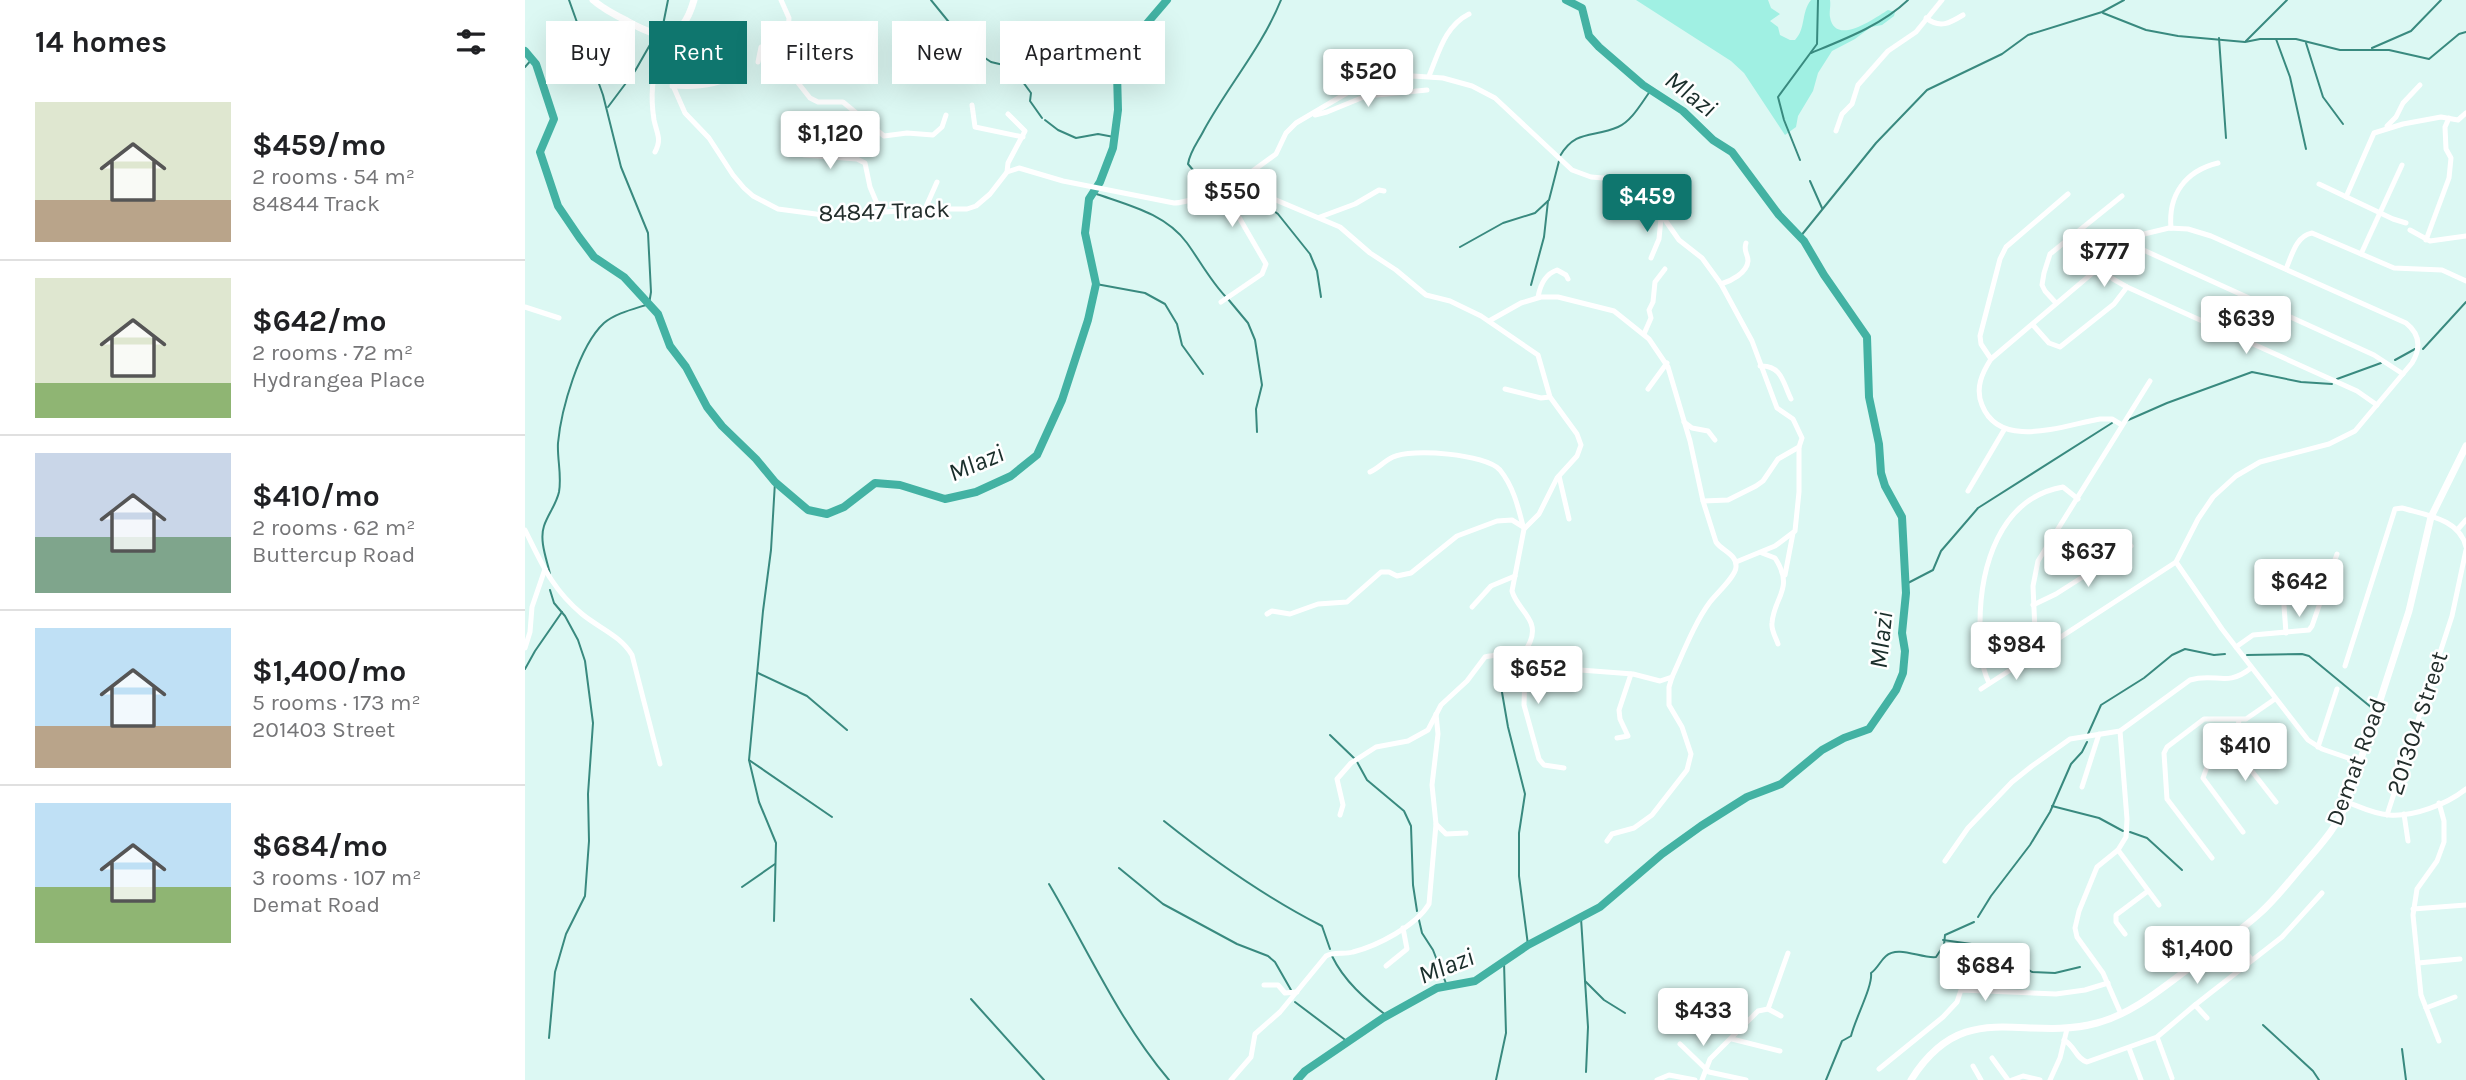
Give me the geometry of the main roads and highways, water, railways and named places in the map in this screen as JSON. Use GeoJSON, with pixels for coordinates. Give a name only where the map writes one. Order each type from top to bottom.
{"type":"FeatureCollection","features":[{"type":"Feature","properties":{"kind":"waterway","name":"Mlazi"},"geometry":{"type":"LineString","coordinates":[[550,574],[543,532],[559,492],[558,443],[563,414],[579,362],[595,333],[604,323],[649,304],[651,292],[648,233],[621,167],[603,95],[569,0]]}},
{"type":"Feature","properties":{"kind":"waterway"},"geometry":{"type":"LineString","coordinates":[[664,21],[668,0]]}},
{"type":"Feature","properties":{"kind":"waterway"},"geometry":{"type":"LineString","coordinates":[[931,0],[970,48],[991,62],[1012,67],[1031,93],[1030,101],[1042,118]]}},
{"type":"Feature","properties":{"kind":"waterway","name":"Mlazi"},"geometry":{"type":"LineString","coordinates":[[525,51],[536,64],[554,119],[540,152],[558,206],[594,257],[624,277],[658,314],[670,346],[686,367],[707,407],[722,426],[775,482],[808,510],[827,514],[844,507],[875,483],[900,485],[945,499],[976,492],[1011,476],[1037,455],[1062,400],[1088,320],[1096,284],[1085,233],[1089,199],[1100,182],[1113,148],[1118,110],[1117,73],[1131,42],[1167,0]]}},
{"type":"Feature","properties":{"kind":"waterway"},"geometry":{"type":"LineString","coordinates":[[1226,185],[1222,179],[1193,170],[1188,164],[1189,159],[1213,114],[1255,50],[1281,0]]}},
{"type":"Feature","properties":{"kind":"waterway","name":"Mlazi"},"geometry":{"type":"LineString","coordinates":[[1297,1080],[1305,1071],[1383,1018],[1437,988],[1475,981],[1528,945],[1600,907],[1662,854],[1701,826],[1747,797],[1781,784],[1822,750],[1869,729],[1896,690],[1903,673],[1905,651],[1902,633],[1906,593],[1902,517],[1881,473],[1879,444],[1869,397],[1867,337],[1804,241],[1779,215],[1732,152],[1713,140],[1683,111],[1643,85],[1599,47],[1589,36],[1582,8],[1566,0]]}},
{"type":"Feature","properties":{"kind":"waterway"},"geometry":{"type":"LineString","coordinates":[[1800,160],[1778,97],[1817,44],[1818,0]]}},
{"type":"Feature","properties":{"kind":"waterway"},"geometry":{"type":"LineString","coordinates":[[1811,53],[1875,24],[1908,0]]}},
{"type":"Feature","properties":{"kind":"waterway"},"geometry":{"type":"LineString","coordinates":[[1800,237],[1876,143],[1927,90],[2002,54],[2028,35],[2102,12],[2124,0]]}},
{"type":"Feature","properties":{"kind":"waterway"},"geometry":{"type":"LineString","coordinates":[[2246,41],[2287,0]]}},
{"type":"Feature","properties":{"kind":"waterway"},"geometry":{"type":"LineString","coordinates":[[2372,48],[2411,31],[2441,0]]}},
{"type":"Feature","properties":{"kind":"waterway"},"geometry":{"type":"LineString","coordinates":[[2103,13],[2146,30],[2178,36],[2245,42],[2260,39],[2296,39],[2340,50],[2389,50],[2429,59],[2459,34],[2466,32]]}},
{"type":"Feature","properties":{"kind":"waterway"},"geometry":{"type":"LineString","coordinates":[[2219,38],[2226,138]]}},
{"type":"Feature","properties":{"kind":"waterway"},"geometry":{"type":"LineString","coordinates":[[2276,39],[2290,77],[2306,149]]}},
{"type":"Feature","properties":{"kind":"waterway"},"geometry":{"type":"LineString","coordinates":[[2306,43],[2323,97],[2343,124]]}},
{"type":"Feature","properties":{"kind":"waterway"},"geometry":{"type":"LineString","coordinates":[[608,107],[635,71],[649,46]]}},
{"type":"Feature","properties":{"kind":"waterway"},"geometry":{"type":"LineString","coordinates":[[525,67],[532,59]]}},
{"type":"Feature","properties":{"kind":"waterway"},"geometry":{"type":"LineString","coordinates":[[1560,156],[1566,147],[1579,138],[1623,124],[1651,90]]}},
{"type":"Feature","properties":{"kind":"waterway"},"geometry":{"type":"LineString","coordinates":[[1045,120],[1058,130],[1076,138],[1098,134],[1114,137]]}},
{"type":"Feature","properties":{"kind":"waterway"},"geometry":{"type":"LineString","coordinates":[[1460,247],[1503,223],[1535,213],[1549,200],[1559,161]]}},
{"type":"Feature","properties":{"kind":"waterway"},"geometry":{"type":"LineString","coordinates":[[1810,181],[1822,208]]}},
{"type":"Feature","properties":{"kind":"waterway"},"geometry":{"type":"LineString","coordinates":[[1232,188],[1246,190],[1278,214],[1310,254],[1317,271],[1321,297]]}},
{"type":"Feature","properties":{"kind":"waterway"},"geometry":{"type":"LineString","coordinates":[[1094,193],[1145,211],[1168,224],[1187,243],[1225,296]]}},
{"type":"Feature","properties":{"kind":"waterway"},"geometry":{"type":"LineString","coordinates":[[1531,285],[1544,237],[1548,201]]}},
{"type":"Feature","properties":{"kind":"waterway"},"geometry":{"type":"LineString","coordinates":[[1096,284],[1145,293],[1165,304],[1177,324],[1182,345],[1203,374]]}},
{"type":"Feature","properties":{"kind":"waterway"},"geometry":{"type":"LineString","coordinates":[[1228,299],[1248,323],[1255,340],[1262,385],[1256,409],[1257,432]]}},
{"type":"Feature","properties":{"kind":"waterway"},"geometry":{"type":"LineString","coordinates":[[2423,349],[2466,302]]}},
{"type":"Feature","properties":{"kind":"waterway"},"geometry":{"type":"LineString","coordinates":[[2395,360],[2415,349]]}},
{"type":"Feature","properties":{"kind":"waterway"},"geometry":{"type":"LineString","coordinates":[[2337,379],[2381,363]]}},
{"type":"Feature","properties":{"kind":"waterway"},"geometry":{"type":"LineString","coordinates":[[2126,421],[2252,372],[2301,382],[2332,384]]}},
{"type":"Feature","properties":{"kind":"waterway"},"geometry":{"type":"LineString","coordinates":[[1906,584],[1933,570],[1941,551],[1978,508],[2112,423]]}},
{"type":"Feature","properties":{"kind":"waterway"},"geometry":{"type":"LineString","coordinates":[[774,921],[776,843],[759,802],[749,760],[771,550],[775,482]]}},
{"type":"Feature","properties":{"kind":"waterway"},"geometry":{"type":"LineString","coordinates":[[549,1038],[555,972],[566,934],[585,896],[593,723],[585,661],[578,640],[565,616],[554,603],[550,590]]}},
{"type":"Feature","properties":{"kind":"waterway"},"geometry":{"type":"LineString","coordinates":[[525,669],[562,612]]}},
{"type":"Feature","properties":{"kind":"waterway"},"geometry":{"type":"LineString","coordinates":[[2088,734],[2101,705],[2144,678],[2172,655],[2185,649],[2214,655],[2225,654]]}},
{"type":"Feature","properties":{"kind":"waterway"},"geometry":{"type":"LineString","coordinates":[[2247,655],[2309,656],[2372,708]]}},
{"type":"Feature","properties":{"kind":"waterway"},"geometry":{"type":"LineString","coordinates":[[758,673],[807,696],[847,730]]}},
{"type":"Feature","properties":{"kind":"waterway"},"geometry":{"type":"LineString","coordinates":[[1499,675],[1508,727],[1525,794],[1519,833],[1519,876],[1528,945]]}},
{"type":"Feature","properties":{"kind":"waterway"},"geometry":{"type":"LineString","coordinates":[[1330,735],[1356,760],[1367,780],[1404,811],[1411,826],[1413,885],[1417,911]]}},
{"type":"Feature","properties":{"kind":"waterway"},"geometry":{"type":"LineString","coordinates":[[1978,917],[2030,845],[2050,812],[2071,764],[2087,742]]}},
{"type":"Feature","properties":{"kind":"waterway"},"geometry":{"type":"LineString","coordinates":[[749,760],[832,817]]}},
{"type":"Feature","properties":{"kind":"waterway"},"geometry":{"type":"LineString","coordinates":[[2052,806],[2099,818],[2123,831]]}},
{"type":"Feature","properties":{"kind":"waterway"},"geometry":{"type":"LineString","coordinates":[[1164,821],[1240,878],[1322,926],[1330,949]]}},
{"type":"Feature","properties":{"kind":"waterway"},"geometry":{"type":"LineString","coordinates":[[2130,832],[2147,838],[2182,870]]}},
{"type":"Feature","properties":{"kind":"waterway"},"geometry":{"type":"LineString","coordinates":[[742,887],[775,864]]}},
{"type":"Feature","properties":{"kind":"waterway"},"geometry":{"type":"LineString","coordinates":[[1119,868],[1163,904],[1237,944],[1268,956],[1275,962],[1291,990]]}},
{"type":"Feature","properties":{"kind":"waterway"},"geometry":{"type":"LineString","coordinates":[[1049,884],[1119,1009],[1169,1080]]}},
{"type":"Feature","properties":{"kind":"waterway"},"geometry":{"type":"LineString","coordinates":[[1581,918],[1588,1027],[1586,1072]]}},
{"type":"Feature","properties":{"kind":"waterway"},"geometry":{"type":"LineString","coordinates":[[1419,920],[1422,933],[1433,950],[1447,986]]}},
{"type":"Feature","properties":{"kind":"waterway"},"geometry":{"type":"LineString","coordinates":[[1826,1080],[1842,1041],[1851,1036],[1871,973],[1884,958],[1897,952],[1936,957],[1944,945],[1945,935],[1974,922]]}},
{"type":"Feature","properties":{"kind":"waterway"},"geometry":{"type":"LineString","coordinates":[[1943,940],[1993,947],[2032,972],[2055,973],[2080,967]]}},
{"type":"Feature","properties":{"kind":"waterway"},"geometry":{"type":"LineString","coordinates":[[1332,956],[1356,989],[1387,1016]]}},
{"type":"Feature","properties":{"kind":"waterway"},"geometry":{"type":"LineString","coordinates":[[1496,1080],[1506,1033],[1504,962]]}},
{"type":"Feature","properties":{"kind":"waterway"},"geometry":{"type":"LineString","coordinates":[[1585,981],[1604,1000],[1625,1013]]}},
{"type":"Feature","properties":{"kind":"waterway"},"geometry":{"type":"LineString","coordinates":[[971,999],[1044,1080]]}},
{"type":"Feature","properties":{"kind":"waterway"},"geometry":{"type":"LineString","coordinates":[[1295,1002],[1348,1042]]}},
{"type":"Feature","properties":{"kind":"waterway"},"geometry":{"type":"LineString","coordinates":[[2263,1025],[2313,1071],[2319,1080]]}},
{"type":"Feature","properties":{"kind":"waterway"},"geometry":{"type":"LineString","coordinates":[[2402,1049],[2406,1080]]}}]}
